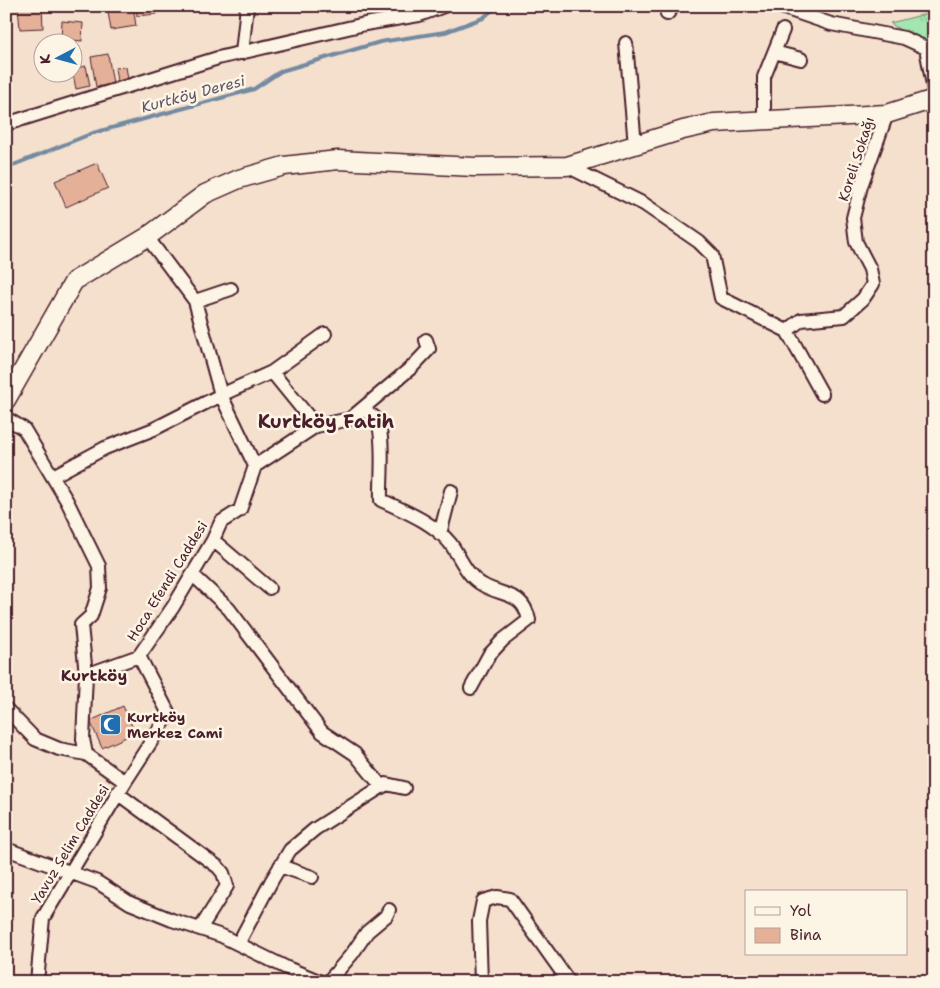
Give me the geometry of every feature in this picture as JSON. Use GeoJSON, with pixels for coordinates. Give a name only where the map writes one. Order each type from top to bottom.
{"type":"FeatureCollection","features":[{"type":"Feature","properties":{"kind":"street"},"geometry":{"type":"LineString","coordinates":[[242,53],[247,6]]}},
{"type":"Feature","properties":{"kind":"street"},"geometry":{"type":"LineString","coordinates":[[6,124],[218,58],[365,24],[419,15],[444,6]]}},
{"type":"Feature","properties":{"kind":"street"},"geometry":{"type":"LineString","coordinates":[[778,6],[831,24],[904,38],[926,48],[934,91]]}},
{"type":"Feature","properties":{"kind":"street"},"geometry":{"type":"LineString","coordinates":[[764,119],[764,76],[783,30]]}},
{"type":"Feature","properties":{"kind":"street"},"geometry":{"type":"LineString","coordinates":[[626,44],[635,145]]}},
{"type":"Feature","properties":{"kind":"street"},"geometry":{"type":"LineString","coordinates":[[774,52],[801,59]]}},
{"type":"Feature","properties":{"kind":"street"},"geometry":{"type":"LineString","coordinates":[[6,400],[74,281],[147,237],[205,194],[239,179],[284,166],[338,160],[474,167],[567,166],[714,123],[887,114],[934,99]]}},
{"type":"Feature","properties":{"kind":"street","name":"Koreli Sokağı"},"geometry":{"type":"LineString","coordinates":[[787,331],[800,320],[844,316],[863,299],[873,284],[870,269],[856,242],[853,218],[861,186],[887,114]]}},
{"type":"Feature","properties":{"kind":"street"},"geometry":{"type":"LineString","coordinates":[[567,166],[644,204],[700,242],[712,255],[721,298],[787,331],[822,394]]}},
{"type":"Feature","properties":{"kind":"street"},"geometry":{"type":"LineString","coordinates":[[147,237],[195,301],[221,395],[255,466],[316,426],[350,419],[412,367],[429,349],[426,340]]}},
{"type":"Feature","properties":{"kind":"street"},"geometry":{"type":"LineString","coordinates":[[195,301],[230,289]]}},
{"type":"Feature","properties":{"kind":"street"},"geometry":{"type":"LineString","coordinates":[[53,476],[105,448],[154,429],[272,372],[325,334]]}},
{"type":"Feature","properties":{"kind":"street"},"geometry":{"type":"LineString","coordinates":[[272,372],[316,426]]}},
{"type":"Feature","properties":{"kind":"street"},"geometry":{"type":"LineString","coordinates":[[362,409],[376,418],[380,430],[382,444],[381,500],[424,521],[449,542],[469,573],[482,585],[518,600],[527,610],[529,620],[503,640],[489,655],[471,688]]}},
{"type":"Feature","properties":{"kind":"street"},"geometry":{"type":"LineString","coordinates":[[6,418],[24,429],[67,501],[99,566],[100,588],[91,616],[81,625],[86,675],[83,738],[86,754],[58,749],[35,740],[6,709]]}},
{"type":"Feature","properties":{"kind":"street","name":"Hoca Efendi Caddesi"},"geometry":{"type":"LineString","coordinates":[[125,782],[169,714],[139,656],[173,607],[213,540],[221,522],[240,510],[255,466]]}},
{"type":"Feature","properties":{"kind":"street"},"geometry":{"type":"LineString","coordinates":[[440,534],[451,491]]}},
{"type":"Feature","properties":{"kind":"street"},"geometry":{"type":"LineString","coordinates":[[213,540],[269,588]]}},
{"type":"Feature","properties":{"kind":"street"},"geometry":{"type":"LineString","coordinates":[[192,574],[229,609],[322,732],[355,754],[382,787]]}},
{"type":"Feature","properties":{"kind":"street"},"geometry":{"type":"LineString","coordinates":[[86,675],[139,656]]}},
{"type":"Feature","properties":{"kind":"street","name":"Yavuz Selim Caddesi"},"geometry":{"type":"LineString","coordinates":[[37,982],[43,918],[125,782],[86,754]]}},
{"type":"Feature","properties":{"kind":"street"},"geometry":{"type":"LineString","coordinates":[[238,944],[290,850],[316,829],[386,784],[404,788]]}},
{"type":"Feature","properties":{"kind":"street"},"geometry":{"type":"LineString","coordinates":[[118,793],[218,867],[223,873],[228,886],[200,929]]}},
{"type":"Feature","properties":{"kind":"street"},"geometry":{"type":"LineString","coordinates":[[6,849],[97,882],[130,904],[222,936],[287,968],[321,982]]}},
{"type":"Feature","properties":{"kind":"street"},"geometry":{"type":"LineString","coordinates":[[280,866],[312,878]]}},
{"type":"Feature","properties":{"kind":"street"},"geometry":{"type":"LineString","coordinates":[[481,982],[480,921],[483,901],[498,897],[510,899],[569,982]]}},
{"type":"Feature","properties":{"kind":"street"},"geometry":{"type":"LineString","coordinates":[[328,982],[352,954],[367,932],[386,916],[389,910]]}},
{"type":"Feature","properties":{"kind":"green space"},"geometry":{"type":"Polygon","coordinates":[[[934,12],[934,87],[918,42],[890,23],[934,12]]]}},
{"type":"Feature","properties":{"kind":"building"},"geometry":{"type":"Polygon","coordinates":[[[6,6],[11,6],[12,24],[6,24],[6,6]]]}},
{"type":"Feature","properties":{"kind":"building"},"geometry":{"type":"Polygon","coordinates":[[[18,6],[42,6],[43,28],[20,29],[18,6]]]}},
{"type":"Feature","properties":{"kind":"building"},"geometry":{"type":"Polygon","coordinates":[[[107,6],[133,6],[136,26],[111,30],[107,6]]]}},
{"type":"Feature","properties":{"kind":"building"},"geometry":{"type":"Polygon","coordinates":[[[136,6],[156,6],[156,14],[137,16],[136,6]]]}},
{"type":"Feature","properties":{"kind":"building"},"geometry":{"type":"Polygon","coordinates":[[[62,21],[83,23],[82,41],[82,32],[61,32],[62,21]]]}},
{"type":"Feature","properties":{"kind":"building"},"geometry":{"type":"Polygon","coordinates":[[[108,54],[113,84],[96,87],[91,57],[108,54]]]}},
{"type":"Feature","properties":{"kind":"building"},"geometry":{"type":"Polygon","coordinates":[[[86,66],[90,86],[76,89],[75,82],[82,82],[82,67],[86,66]]]}},
{"type":"Feature","properties":{"kind":"building"},"geometry":{"type":"Polygon","coordinates":[[[126,67],[128,79],[117,81],[115,68],[126,67]]]}},
{"type":"Feature","properties":{"kind":"building"},"geometry":{"type":"Polygon","coordinates":[[[97,163],[108,188],[66,207],[55,181],[97,163]]]}},
{"type":"Feature","properties":{"kind":"building","name":"Kurtköy Merkez Cami"},"geometry":{"type":"Polygon","coordinates":[[[123,706],[135,733],[102,748],[90,721],[123,706]]]}},
{"type":"Feature","properties":{"kind":"waterway","name":"Kurtköy Deresi"},"geometry":{"type":"LineString","coordinates":[[6,168],[93,133],[254,89],[281,71],[380,42],[445,32],[483,18],[497,6]]}},
{"type":"Feature","properties":{"kind":"waterway","name":"Kurtköy Deresi"},"geometry":{"type":"LineString","coordinates":[[861,6],[904,9],[934,8]]}},
{"type":"Feature","properties":{"kind":"place","name":"Kurtköy Merkez Cami"},"geometry":{"type":"Point","coordinates":[111,725]}},
{"type":"Feature","properties":{"kind":"district","name":"Kurtköy Fatih"},"geometry":{"type":"Point","coordinates":[326,421]}},
{"type":"Feature","properties":{"kind":"district","name":"Kurtköy"},"geometry":{"type":"Point","coordinates":[94,675]}}]}
